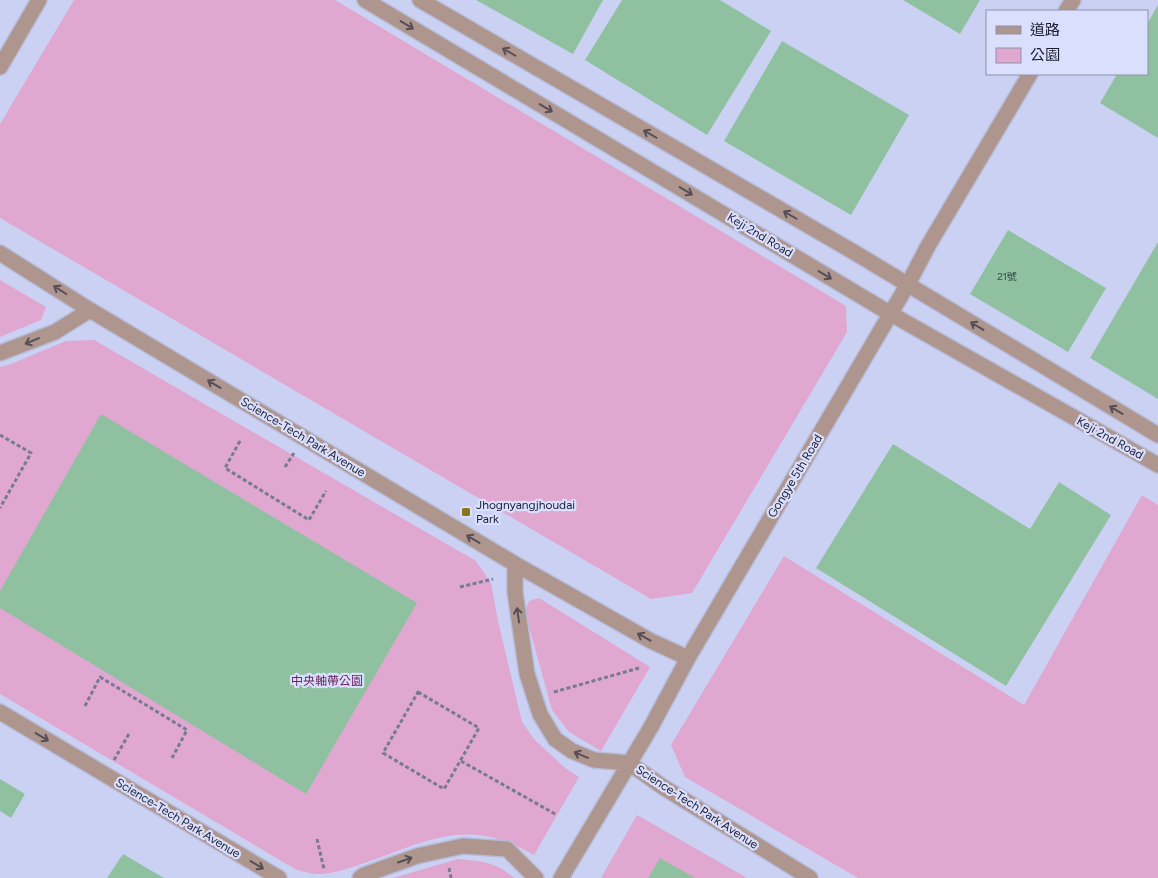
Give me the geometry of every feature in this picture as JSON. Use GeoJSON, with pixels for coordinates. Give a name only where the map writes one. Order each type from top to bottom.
{"type":"FeatureCollection","features":[{"type":"Feature","properties":{"kind":"street"},"geometry":{"type":"LineString","coordinates":[[0,67],[39,0]]}},
{"type":"Feature","properties":{"kind":"street","name":"Keji 2nd Road"},"geometry":{"type":"LineString","coordinates":[[365,0],[891,314],[1158,465]]}},
{"type":"Feature","properties":{"kind":"street","name":"Keji 2nd Road"},"geometry":{"type":"LineString","coordinates":[[420,0],[908,284],[1158,436]]}},
{"type":"Feature","properties":{"kind":"street","name":"Gongye 5th Road"},"geometry":{"type":"LineString","coordinates":[[561,878],[1029,75]]}},
{"type":"Feature","properties":{"kind":"street","name":"Science-Tech Park Avenue"},"geometry":{"type":"LineString","coordinates":[[0,253],[90,310],[515,564],[651,642],[688,658]]}},
{"type":"Feature","properties":{"kind":"street"},"geometry":{"type":"LineString","coordinates":[[0,353],[55,332],[90,310]]}},
{"type":"Feature","properties":{"kind":"street","name":"Science-Tech Park Avenue"},"geometry":{"type":"LineString","coordinates":[[515,564],[515,592],[528,674],[540,714],[555,739],[572,751],[594,760],[629,762],[663,787],[810,878]]}},
{"type":"Feature","properties":{"kind":"street","name":"Science-Tech Park Avenue"},"geometry":{"type":"LineString","coordinates":[[0,712],[278,878]]}},
{"type":"Feature","properties":{"kind":"street"},"geometry":{"type":"LineString","coordinates":[[360,878],[364,874],[417,856],[464,846],[507,848],[536,878]]}},
{"type":"Feature","properties":{"kind":"path"},"geometry":{"type":"LineString","coordinates":[[0,435],[31,453],[0,508]]}},
{"type":"Feature","properties":{"kind":"path"},"geometry":{"type":"LineString","coordinates":[[240,441],[225,468],[309,520],[326,491]]}},
{"type":"Feature","properties":{"kind":"path"},"geometry":{"type":"LineString","coordinates":[[460,588],[493,579]]}},
{"type":"Feature","properties":{"kind":"path"},"geometry":{"type":"LineString","coordinates":[[554,692],[639,668]]}},
{"type":"Feature","properties":{"kind":"path"},"geometry":{"type":"LineString","coordinates":[[85,706],[100,677],[187,730],[172,758]]}},
{"type":"Feature","properties":{"kind":"path"},"geometry":{"type":"LineString","coordinates":[[418,692],[479,728],[461,761],[444,789],[383,753],[418,692]]}},
{"type":"Feature","properties":{"kind":"path"},"geometry":{"type":"LineString","coordinates":[[105,775],[130,732]]}},
{"type":"Feature","properties":{"kind":"path"},"geometry":{"type":"LineString","coordinates":[[461,761],[557,815]]}},
{"type":"Feature","properties":{"kind":"path"},"geometry":{"type":"LineString","coordinates":[[317,839],[324,869]]}},
{"type":"Feature","properties":{"kind":"path"},"geometry":{"type":"LineString","coordinates":[[449,867],[452,878]]}},
{"type":"Feature","properties":{"kind":"shaded area"},"geometry":{"type":"Polygon","coordinates":[[[0,0],[1158,0],[1158,878],[0,878],[0,0]]]}},
{"type":"Feature","properties":{"kind":"green space"},"geometry":{"type":"Polygon","coordinates":[[[74,0],[335,0],[846,306],[847,332],[692,593],[651,599],[0,218],[0,124],[74,0]]]}},
{"type":"Feature","properties":{"kind":"green space"},"geometry":{"type":"Polygon","coordinates":[[[0,280],[46,307],[41,320],[0,337],[0,280]]]}},
{"type":"Feature","properties":{"kind":"green space","name":"中央軸帶公園"},"geometry":{"type":"Polygon","coordinates":[[[94,340],[476,561],[491,583],[522,722],[534,739],[565,768],[579,777],[534,855],[490,837],[452,836],[433,839],[357,866],[324,874],[315,874],[295,869],[0,694],[0,367],[66,341],[94,340]]]}},
{"type":"Feature","properties":{"kind":"green space"},"geometry":{"type":"Polygon","coordinates":[[[1142,495],[1158,505],[1158,878],[858,878],[685,777],[671,745],[784,556],[1024,705],[1142,495]]]}},
{"type":"Feature","properties":{"kind":"green space"},"geometry":{"type":"Polygon","coordinates":[[[539,598],[650,667],[601,751],[569,732],[552,710],[525,612],[529,601],[539,598]]]}},
{"type":"Feature","properties":{"kind":"green space"},"geometry":{"type":"Polygon","coordinates":[[[637,815],[747,878],[601,878],[637,815]]]}},
{"type":"Feature","properties":{"kind":"green space"},"geometry":{"type":"Polygon","coordinates":[[[458,859],[494,865],[514,878],[393,878],[458,859]]]}},
{"type":"Feature","properties":{"kind":"building"},"geometry":{"type":"Polygon","coordinates":[[[476,0],[603,0],[573,54],[476,0]]]}},
{"type":"Feature","properties":{"kind":"building"},"geometry":{"type":"Polygon","coordinates":[[[622,0],[720,0],[771,31],[707,135],[585,60],[622,0]]]}},
{"type":"Feature","properties":{"kind":"building"},"geometry":{"type":"Polygon","coordinates":[[[903,0],[980,0],[960,34],[903,0]]]}},
{"type":"Feature","properties":{"kind":"building"},"geometry":{"type":"Polygon","coordinates":[[[1158,5],[1158,138],[1100,103],[1116,75],[1148,75],[1148,22],[1158,5]]]}},
{"type":"Feature","properties":{"kind":"building"},"geometry":{"type":"Polygon","coordinates":[[[782,41],[909,115],[851,215],[724,141],[782,41]]]}},
{"type":"Feature","properties":{"kind":"building"},"geometry":{"type":"Polygon","coordinates":[[[1008,230],[1106,288],[1068,352],[970,294],[1008,230]]]}},
{"type":"Feature","properties":{"kind":"building"},"geometry":{"type":"Polygon","coordinates":[[[1158,242],[1158,399],[1090,358],[1158,242]]]}},
{"type":"Feature","properties":{"kind":"building"},"geometry":{"type":"Polygon","coordinates":[[[101,414],[417,603],[306,794],[0,608],[0,591],[101,414]]]}},
{"type":"Feature","properties":{"kind":"building"},"geometry":{"type":"Polygon","coordinates":[[[893,444],[1030,529],[1059,482],[1111,515],[1006,686],[816,568],[893,444]]]}},
{"type":"Feature","properties":{"kind":"building"},"geometry":{"type":"Polygon","coordinates":[[[0,779],[25,794],[11,818],[0,811],[0,779]]]}},
{"type":"Feature","properties":{"kind":"building"},"geometry":{"type":"Polygon","coordinates":[[[123,854],[164,878],[107,878],[123,854]]]}},
{"type":"Feature","properties":{"kind":"building"},"geometry":{"type":"Polygon","coordinates":[[[660,858],[695,878],[648,878],[660,858]]]}},
{"type":"Feature","properties":{"kind":"place","name":"Jhognyangjhoudai Park"},"geometry":{"type":"Point","coordinates":[466,512]}}]}
